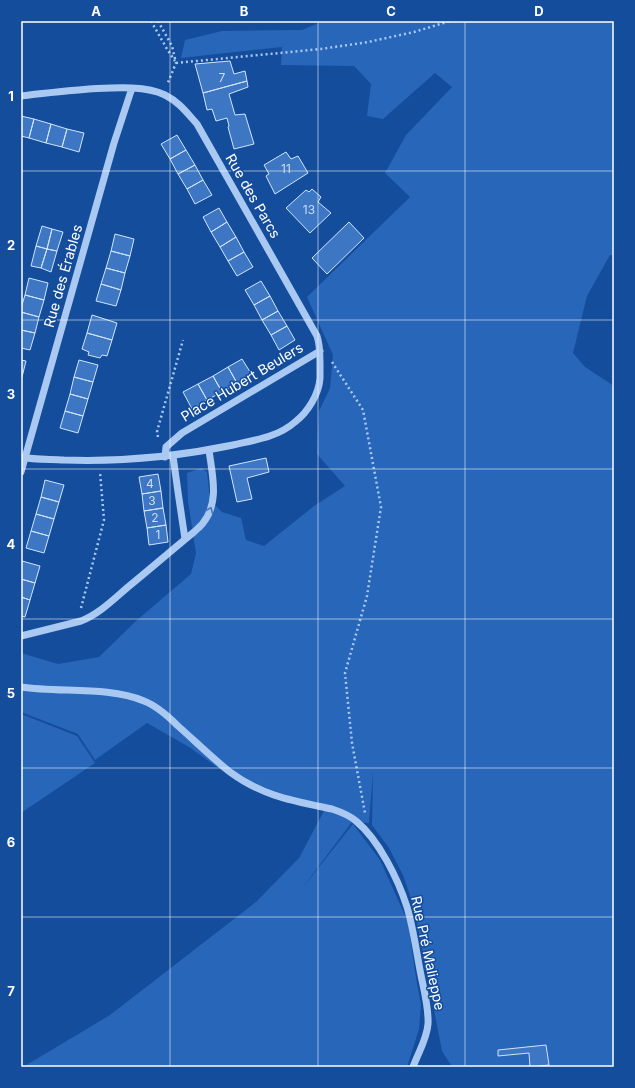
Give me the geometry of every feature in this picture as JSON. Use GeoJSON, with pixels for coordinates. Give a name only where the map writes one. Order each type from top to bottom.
{"type":"FeatureCollection","features":[{"type":"Feature","properties":{"kind":"street","name":"Rue des Parcs"},"geometry":{"type":"LineString","coordinates":[[21,96],[100,89],[132,88],[145,89],[163,94],[175,101],[197,124],[317,336],[320,351]]}},
{"type":"Feature","properties":{"kind":"street","name":"Rue des Érables"},"geometry":{"type":"LineString","coordinates":[[21,472],[23,458],[110,158],[132,88]]}},
{"type":"Feature","properties":{"kind":"street","name":"Place Hubert Beulers"},"geometry":{"type":"LineString","coordinates":[[23,458],[117,460],[165,457],[209,450],[264,438],[281,432],[295,422],[311,405],[320,379],[320,351]]}},
{"type":"Feature","properties":{"kind":"street","name":"Place Hubert Beulers"},"geometry":{"type":"LineString","coordinates":[[166,447],[182,432],[320,351]]}},
{"type":"Feature","properties":{"kind":"street"},"geometry":{"type":"LineString","coordinates":[[165,457],[166,447]]}},
{"type":"Feature","properties":{"kind":"street"},"geometry":{"type":"LineString","coordinates":[[21,636],[88,618],[204,522],[211,508],[214,497],[209,450]]}},
{"type":"Feature","properties":{"kind":"street"},"geometry":{"type":"LineString","coordinates":[[173,456],[185,539]]}},
{"type":"Feature","properties":{"kind":"street","name":"Rue Pré Malieppe"},"geometry":{"type":"LineString","coordinates":[[21,687],[118,694],[144,701],[156,707],[230,772],[255,788],[277,797],[340,811],[356,820],[378,846],[400,886],[415,941],[428,1023],[427,1033],[413,1067]]}},
{"type":"Feature","properties":{"kind":"path"},"geometry":{"type":"LineString","coordinates":[[151,21],[176,63]]}},
{"type":"Feature","properties":{"kind":"path"},"geometry":{"type":"LineString","coordinates":[[158,21],[172,46],[176,63],[163,94]]}},
{"type":"Feature","properties":{"kind":"path"},"geometry":{"type":"LineString","coordinates":[[176,63],[321,50],[414,32],[450,21]]}},
{"type":"Feature","properties":{"kind":"path"},"geometry":{"type":"LineString","coordinates":[[166,447],[158,439],[157,432],[183,340]]}},
{"type":"Feature","properties":{"kind":"path"},"geometry":{"type":"LineString","coordinates":[[331,361],[363,410],[381,507],[367,596],[345,673],[352,743],[365,814]]}},
{"type":"Feature","properties":{"kind":"path"},"geometry":{"type":"LineString","coordinates":[[77,622],[104,520],[99,460]]}},
{"type":"Feature","properties":{"kind":"shaded area"},"geometry":{"type":"Polygon","coordinates":[[[324,21],[614,21],[614,255],[610,255],[587,296],[573,353],[585,367],[614,386],[614,1067],[531,1067],[452,1067],[442,1051],[414,907],[403,875],[389,848],[372,825],[373,772],[369,823],[352,822],[300,891],[353,824],[380,860],[408,922],[421,1005],[419,1029],[407,1067],[23,1067],[110,1015],[256,902],[299,858],[326,807],[228,775],[189,747],[147,723],[95,760],[78,734],[21,712],[21,653],[58,664],[99,657],[137,620],[191,574],[196,553],[188,501],[187,473],[201,468],[207,472],[210,500],[222,512],[241,518],[246,540],[264,546],[314,506],[345,486],[317,454],[319,411],[330,388],[333,355],[307,297],[410,197],[385,173],[406,135],[452,87],[435,73],[383,119],[367,116],[371,84],[354,66],[281,65],[282,47],[181,58],[185,40],[222,31],[302,30],[324,21]],[[546,1045],[498,1050],[498,1056],[529,1053],[531,1067],[549,1065],[546,1045]]]}},
{"type":"Feature","properties":{"kind":"shaded area"},"geometry":{"type":"Polygon","coordinates":[[[21,714],[77,736],[95,763],[21,813],[21,714]]]}},
{"type":"Feature","properties":{"kind":"building"},"geometry":{"type":"Polygon","coordinates":[[[230,61],[234,74],[245,71],[247,81],[203,93],[195,64],[230,61]]]}},
{"type":"Feature","properties":{"kind":"building"},"geometry":{"type":"Polygon","coordinates":[[[247,81],[248,87],[229,94],[235,115],[245,114],[254,144],[234,149],[227,118],[216,121],[212,109],[207,110],[203,93],[247,81]]]}},
{"type":"Feature","properties":{"kind":"building"},"geometry":{"type":"Polygon","coordinates":[[[21,116],[34,119],[29,138],[21,136],[21,116]]]}},
{"type":"Feature","properties":{"kind":"building"},"geometry":{"type":"Polygon","coordinates":[[[34,119],[51,124],[46,143],[29,138],[34,119]]]}},
{"type":"Feature","properties":{"kind":"building"},"geometry":{"type":"Polygon","coordinates":[[[51,124],[67,129],[62,147],[46,143],[51,124]]]}},
{"type":"Feature","properties":{"kind":"building"},"geometry":{"type":"Polygon","coordinates":[[[67,129],[84,133],[79,152],[62,147],[67,129]]]}},
{"type":"Feature","properties":{"kind":"building"},"geometry":{"type":"Polygon","coordinates":[[[177,135],[186,150],[170,159],[161,144],[177,135]]]}},
{"type":"Feature","properties":{"kind":"building"},"geometry":{"type":"Polygon","coordinates":[[[186,150],[195,165],[178,174],[170,159],[186,150]]]}},
{"type":"Feature","properties":{"kind":"building"},"geometry":{"type":"Polygon","coordinates":[[[286,152],[291,159],[298,156],[308,173],[275,194],[266,176],[269,174],[264,165],[286,152]]]}},
{"type":"Feature","properties":{"kind":"building"},"geometry":{"type":"Polygon","coordinates":[[[195,165],[203,180],[187,189],[178,174],[195,165]]]}},
{"type":"Feature","properties":{"kind":"building"},"geometry":{"type":"Polygon","coordinates":[[[203,180],[212,195],[195,204],[187,189],[203,180]]]}},
{"type":"Feature","properties":{"kind":"building"},"geometry":{"type":"Polygon","coordinates":[[[312,189],[321,197],[318,202],[331,213],[310,233],[286,208],[306,190],[309,192],[312,189]]]}},
{"type":"Feature","properties":{"kind":"building"},"geometry":{"type":"Polygon","coordinates":[[[219,208],[227,222],[211,232],[203,217],[219,208]]]}},
{"type":"Feature","properties":{"kind":"building"},"geometry":{"type":"Polygon","coordinates":[[[227,222],[236,237],[220,247],[211,232],[227,222]]]}},
{"type":"Feature","properties":{"kind":"building"},"geometry":{"type":"Polygon","coordinates":[[[349,222],[364,238],[327,274],[312,258],[349,222]]]}},
{"type":"Feature","properties":{"kind":"building"},"geometry":{"type":"Polygon","coordinates":[[[42,226],[52,229],[47,249],[36,246],[42,226]]]}},
{"type":"Feature","properties":{"kind":"building"},"geometry":{"type":"Polygon","coordinates":[[[52,229],[63,232],[57,251],[47,249],[52,229]]]}},
{"type":"Feature","properties":{"kind":"building"},"geometry":{"type":"Polygon","coordinates":[[[115,234],[134,239],[130,256],[111,251],[115,234]]]}},
{"type":"Feature","properties":{"kind":"building"},"geometry":{"type":"Polygon","coordinates":[[[236,237],[244,252],[228,261],[220,247],[236,237]]]}},
{"type":"Feature","properties":{"kind":"building"},"geometry":{"type":"Polygon","coordinates":[[[36,246],[47,249],[41,268],[31,266],[36,246]]]}},
{"type":"Feature","properties":{"kind":"building"},"geometry":{"type":"Polygon","coordinates":[[[47,249],[57,251],[51,272],[41,268],[47,249]]]}},
{"type":"Feature","properties":{"kind":"building"},"geometry":{"type":"Polygon","coordinates":[[[111,251],[130,256],[125,273],[106,268],[111,251]]]}},
{"type":"Feature","properties":{"kind":"building"},"geometry":{"type":"Polygon","coordinates":[[[244,252],[253,267],[237,276],[228,261],[244,252]]]}},
{"type":"Feature","properties":{"kind":"building"},"geometry":{"type":"Polygon","coordinates":[[[106,268],[125,273],[121,290],[101,284],[106,268]]]}},
{"type":"Feature","properties":{"kind":"building"},"geometry":{"type":"Polygon","coordinates":[[[29,278],[48,283],[44,300],[25,295],[29,278]]]}},
{"type":"Feature","properties":{"kind":"building"},"geometry":{"type":"Polygon","coordinates":[[[261,281],[270,296],[254,305],[245,290],[261,281]]]}},
{"type":"Feature","properties":{"kind":"building"},"geometry":{"type":"Polygon","coordinates":[[[101,284],[121,290],[116,306],[96,301],[101,284]]]}},
{"type":"Feature","properties":{"kind":"building"},"geometry":{"type":"Polygon","coordinates":[[[25,295],[44,300],[39,317],[21,312],[25,295]]]}},
{"type":"Feature","properties":{"kind":"building"},"geometry":{"type":"Polygon","coordinates":[[[270,296],[278,311],[262,320],[254,305],[270,296]]]}},
{"type":"Feature","properties":{"kind":"building"},"geometry":{"type":"Polygon","coordinates":[[[278,311],[287,326],[271,335],[262,320],[278,311]]]}},
{"type":"Feature","properties":{"kind":"building"},"geometry":{"type":"Polygon","coordinates":[[[21,312],[39,317],[35,333],[21,330],[21,312]]]}},
{"type":"Feature","properties":{"kind":"building"},"geometry":{"type":"Polygon","coordinates":[[[92,315],[117,323],[112,340],[87,333],[92,315]]]}},
{"type":"Feature","properties":{"kind":"building"},"geometry":{"type":"Polygon","coordinates":[[[287,326],[295,340],[279,350],[271,335],[287,326]]]}},
{"type":"Feature","properties":{"kind":"building"},"geometry":{"type":"Polygon","coordinates":[[[21,330],[35,333],[30,350],[21,348],[21,330]]]}},
{"type":"Feature","properties":{"kind":"building"},"geometry":{"type":"Polygon","coordinates":[[[87,333],[112,340],[107,356],[102,355],[100,358],[88,355],[89,352],[82,349],[87,333]]]}},
{"type":"Feature","properties":{"kind":"building"},"geometry":{"type":"Polygon","coordinates":[[[242,359],[252,375],[237,383],[228,367],[242,359]]]}},
{"type":"Feature","properties":{"kind":"building"},"geometry":{"type":"Polygon","coordinates":[[[21,360],[26,361],[22,377],[21,376],[21,360]]]}},
{"type":"Feature","properties":{"kind":"building"},"geometry":{"type":"Polygon","coordinates":[[[79,360],[98,365],[93,382],[74,377],[79,360]]]}},
{"type":"Feature","properties":{"kind":"building"},"geometry":{"type":"Polygon","coordinates":[[[228,367],[237,383],[222,392],[213,376],[228,367]]]}},
{"type":"Feature","properties":{"kind":"building"},"geometry":{"type":"Polygon","coordinates":[[[213,376],[222,392],[207,400],[198,384],[213,376]]]}},
{"type":"Feature","properties":{"kind":"building"},"geometry":{"type":"Polygon","coordinates":[[[74,377],[93,382],[88,399],[70,394],[74,377]]]}},
{"type":"Feature","properties":{"kind":"building"},"geometry":{"type":"Polygon","coordinates":[[[198,384],[207,400],[192,409],[183,392],[198,384]]]}},
{"type":"Feature","properties":{"kind":"building"},"geometry":{"type":"Polygon","coordinates":[[[70,394],[88,399],[83,416],[65,411],[70,394]]]}},
{"type":"Feature","properties":{"kind":"building"},"geometry":{"type":"Polygon","coordinates":[[[65,411],[83,416],[78,433],[60,428],[65,411]]]}},
{"type":"Feature","properties":{"kind":"building"},"geometry":{"type":"Polygon","coordinates":[[[266,458],[269,472],[247,478],[252,499],[237,502],[229,466],[266,458]]]}},
{"type":"Feature","properties":{"kind":"building"},"geometry":{"type":"Polygon","coordinates":[[[158,474],[161,491],[142,494],[139,477],[158,474]]]}},
{"type":"Feature","properties":{"kind":"building"},"geometry":{"type":"Polygon","coordinates":[[[45,480],[64,485],[59,502],[41,497],[45,480]]]}},
{"type":"Feature","properties":{"kind":"building"},"geometry":{"type":"Polygon","coordinates":[[[161,491],[163,508],[144,511],[142,494],[161,491]]]}},
{"type":"Feature","properties":{"kind":"building"},"geometry":{"type":"Polygon","coordinates":[[[41,497],[59,502],[54,519],[36,514],[41,497]]]}},
{"type":"Feature","properties":{"kind":"building"},"geometry":{"type":"Polygon","coordinates":[[[163,508],[166,525],[147,528],[144,511],[163,508]]]}},
{"type":"Feature","properties":{"kind":"building"},"geometry":{"type":"Polygon","coordinates":[[[36,514],[54,519],[49,536],[31,531],[36,514]]]}},
{"type":"Feature","properties":{"kind":"building"},"geometry":{"type":"Polygon","coordinates":[[[166,525],[168,542],[149,545],[147,528],[166,525]]]}},
{"type":"Feature","properties":{"kind":"building"},"geometry":{"type":"Polygon","coordinates":[[[31,531],[49,536],[44,553],[26,548],[31,531]]]}},
{"type":"Feature","properties":{"kind":"building"},"geometry":{"type":"Polygon","coordinates":[[[22,561],[40,566],[35,583],[21,579],[22,561]]]}},
{"type":"Feature","properties":{"kind":"building"},"geometry":{"type":"Polygon","coordinates":[[[21,579],[35,583],[30,600],[21,597],[21,579]]]}},
{"type":"Feature","properties":{"kind":"building"},"geometry":{"type":"Polygon","coordinates":[[[21,597],[30,600],[25,617],[21,616],[21,597]]]}},
{"type":"Feature","properties":{"kind":"building"},"geometry":{"type":"Polygon","coordinates":[[[546,1045],[549,1065],[530,1067],[529,1053],[498,1056],[498,1050],[546,1045]]]}}]}
